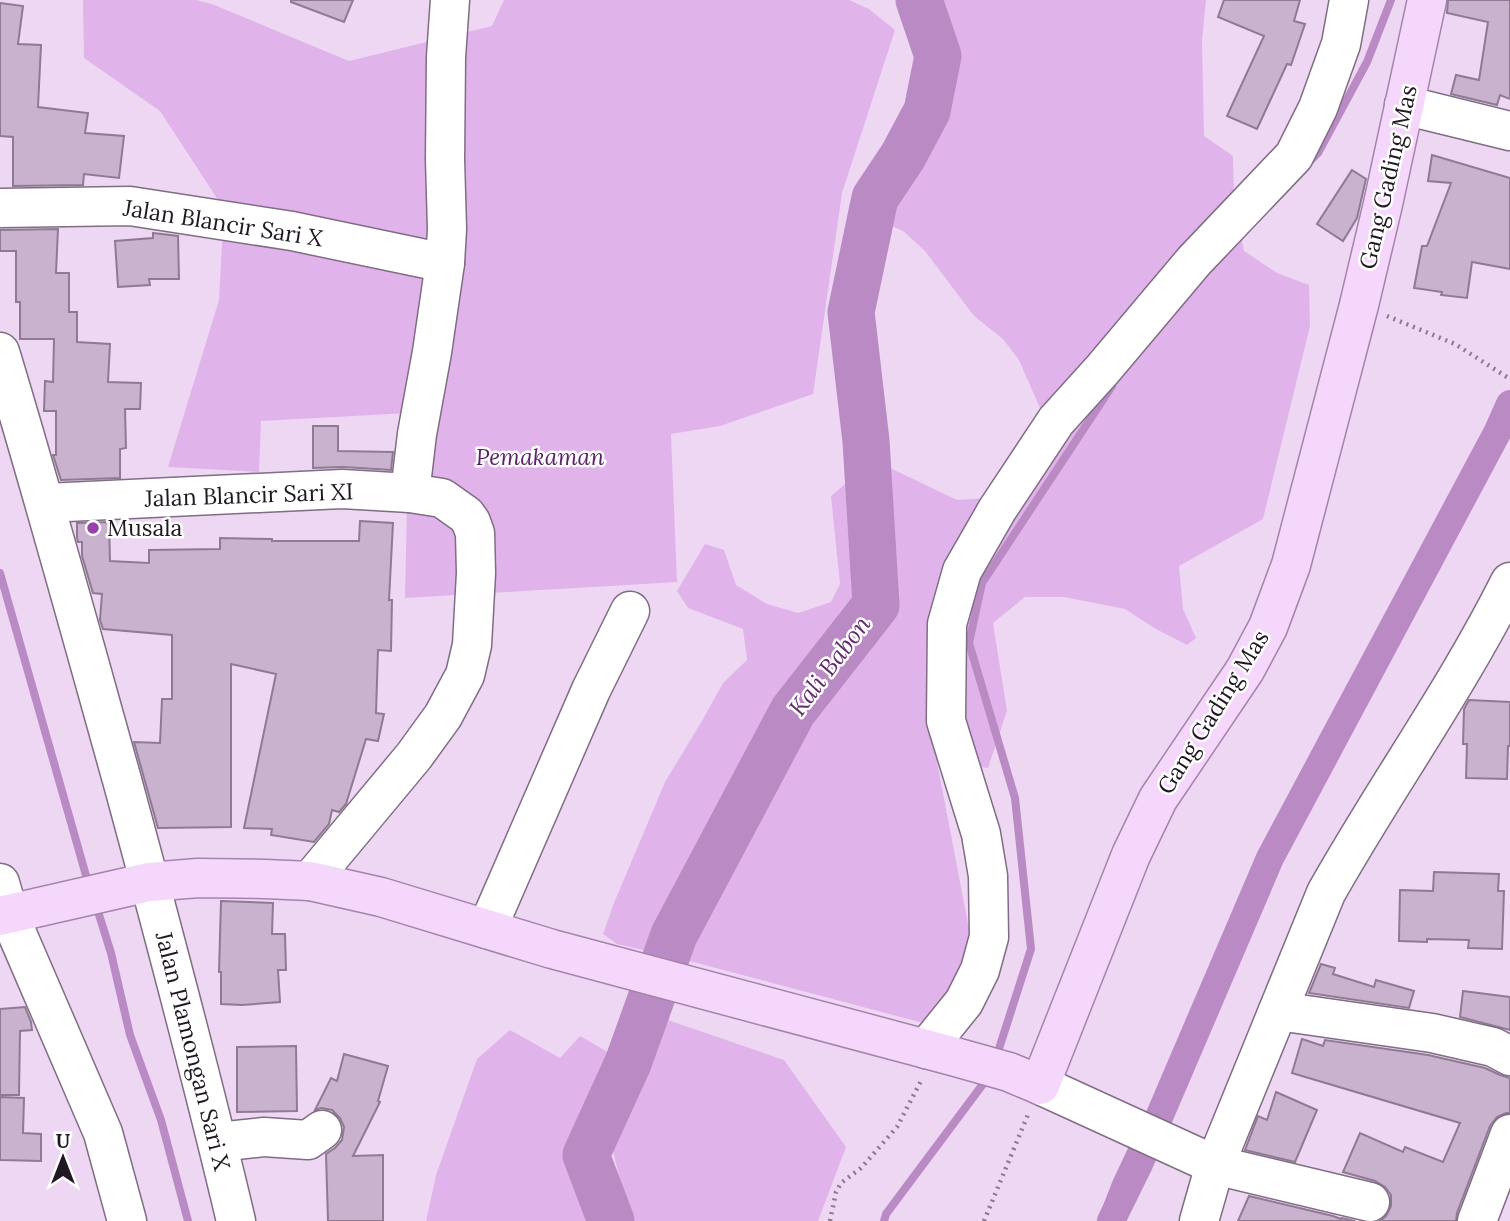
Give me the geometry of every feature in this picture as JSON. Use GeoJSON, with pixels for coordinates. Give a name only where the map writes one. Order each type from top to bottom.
{"type":"FeatureCollection","features":[{"type":"Feature","properties":{"kind":"main road","name":"Gang Gading Mas"},"geometry":{"type":"LineString","coordinates":[[1037,1084],[1131,855],[1158,799],[1245,670],[1268,627],[1295,552],[1359,305],[1427,0]]}},
{"type":"Feature","properties":{"kind":"main road"},"geometry":{"type":"LineString","coordinates":[[11,906],[137,884],[198,878],[310,881],[380,898],[552,949],[939,1052],[1037,1084]]}},
{"type":"Feature","properties":{"kind":"street"},"geometry":{"type":"LineString","coordinates":[[410,493],[417,434],[432,352],[447,229],[446,57],[450,0]]}},
{"type":"Feature","properties":{"kind":"street"},"geometry":{"type":"LineString","coordinates":[[939,1052],[980,970],[989,937],[988,876],[981,834],[946,721],[947,624],[962,571],[997,510],[1056,421],[1194,261],[1294,156],[1318,108],[1341,44],[1349,0]]}},
{"type":"Feature","properties":{"kind":"street"},"geometry":{"type":"LineString","coordinates":[[1404,105],[1510,131]]}},
{"type":"Feature","properties":{"kind":"street","name":"Jalan Blancir Sari X"},"geometry":{"type":"LineString","coordinates":[[0,208],[130,206],[292,231],[444,263]]}},
{"type":"Feature","properties":{"kind":"street","name":"Jalan Plamongan Sari X"},"geometry":{"type":"LineString","coordinates":[[0,352],[46,503],[137,884],[218,1142],[236,1221]]}},
{"type":"Feature","properties":{"kind":"street","name":"Jalan Blancir Sari XI"},"geometry":{"type":"LineString","coordinates":[[46,503],[342,489],[410,493],[442,498],[466,515],[475,533],[476,573],[472,645],[465,675],[443,716],[421,746],[310,881]]}},
{"type":"Feature","properties":{"kind":"street"},"geometry":{"type":"LineString","coordinates":[[1199,1221],[1203,1159],[1278,1011],[1326,893],[1496,611],[1510,582]]}},
{"type":"Feature","properties":{"kind":"street"},"geometry":{"type":"LineString","coordinates":[[488,929],[591,690],[630,611]]}},
{"type":"Feature","properties":{"kind":"street"},"geometry":{"type":"LineString","coordinates":[[11,906],[103,1133],[127,1221]]}},
{"type":"Feature","properties":{"kind":"street"},"geometry":{"type":"LineString","coordinates":[[1278,1011],[1432,1033],[1493,1047],[1510,1056]]}},
{"type":"Feature","properties":{"kind":"street"},"geometry":{"type":"LineString","coordinates":[[1037,1084],[1203,1159],[1370,1202]]}},
{"type":"Feature","properties":{"kind":"street"},"geometry":{"type":"LineString","coordinates":[[218,1142],[264,1138],[308,1140],[323,1130]]}},
{"type":"Feature","properties":{"kind":"street"},"geometry":{"type":"LineString","coordinates":[[1477,1221],[1510,1134]]}},
{"type":"Feature","properties":{"kind":"path"},"geometry":{"type":"LineString","coordinates":[[1359,305],[1455,344],[1510,379]]}},
{"type":"Feature","properties":{"kind":"path"},"geometry":{"type":"LineString","coordinates":[[830,1221],[836,1192],[841,1184],[861,1168],[897,1127],[923,1076],[939,1052]]}},
{"type":"Feature","properties":{"kind":"path"},"geometry":{"type":"LineString","coordinates":[[984,1221],[1037,1084]]}},
{"type":"Feature","properties":{"kind":"green space","name":"Pemakaman"},"geometry":{"type":"Polygon","coordinates":[[[83,0],[196,0],[212,4],[349,61],[492,26],[504,0],[849,0],[869,9],[895,30],[842,193],[813,394],[720,426],[671,434],[677,582],[405,598],[409,413],[261,421],[259,472],[168,467],[219,300],[224,209],[160,111],[84,58],[83,0]]]}},
{"type":"Feature","properties":{"kind":"green space"},"geometry":{"type":"Polygon","coordinates":[[[939,0],[1206,0],[1202,40],[1204,136],[1233,156],[1234,202],[1244,251],[1277,273],[1309,285],[1310,326],[1263,519],[1179,566],[1183,609],[1196,638],[1187,645],[1125,609],[1064,597],[1025,597],[993,623],[1007,711],[988,768],[937,762],[969,929],[967,962],[927,1024],[617,944],[603,934],[665,782],[723,683],[747,660],[743,629],[688,608],[677,591],[705,544],[724,550],[736,585],[767,604],[798,613],[831,602],[840,584],[831,496],[850,480],[888,467],[957,500],[1024,496],[1057,447],[1019,360],[1003,339],[974,316],[925,251],[903,231],[885,223],[876,224],[880,201],[904,170],[939,110],[947,46],[939,0]]]}},
{"type":"Feature","properties":{"kind":"green space"},"geometry":{"type":"Polygon","coordinates":[[[659,1017],[784,1060],[846,1147],[818,1221],[630,1221],[612,1147],[659,1017]]]}},
{"type":"Feature","properties":{"kind":"green space"},"geometry":{"type":"Polygon","coordinates":[[[510,1030],[560,1058],[580,1036],[611,1054],[570,1157],[594,1205],[591,1221],[426,1221],[436,1175],[477,1059],[510,1030]]]}},
{"type":"Feature","properties":{"kind":"shaded area"},"geometry":{"type":"Polygon","coordinates":[[[910,0],[939,0],[947,46],[939,110],[904,170],[890,166],[916,125],[924,100],[928,69],[917,15],[910,0]]]}},
{"type":"Feature","properties":{"kind":"shaded area"},"geometry":{"type":"Polygon","coordinates":[[[1130,1144],[1157,1157],[1138,1187],[1124,1221],[1097,1221],[1113,1180],[1130,1144]]]}},
{"type":"Feature","properties":{"kind":"building"},"geometry":{"type":"Polygon","coordinates":[[[291,0],[353,0],[344,22],[291,0]]]}},
{"type":"Feature","properties":{"kind":"building"},"geometry":{"type":"Polygon","coordinates":[[[1224,0],[1300,0],[1294,21],[1305,24],[1291,65],[1287,64],[1257,129],[1227,116],[1264,36],[1218,17],[1224,0]]]}},
{"type":"Feature","properties":{"kind":"building"},"geometry":{"type":"Polygon","coordinates":[[[1448,0],[1510,0],[1510,99],[1500,95],[1497,105],[1451,94],[1456,75],[1479,80],[1488,22],[1447,13],[1448,0]]]}},
{"type":"Feature","properties":{"kind":"building"},"geometry":{"type":"Polygon","coordinates":[[[0,3],[23,6],[18,44],[41,45],[38,107],[88,113],[85,133],[124,136],[119,178],[84,174],[83,185],[13,186],[13,137],[0,136],[0,3]]]}},
{"type":"Feature","properties":{"kind":"building"},"geometry":{"type":"Polygon","coordinates":[[[1432,155],[1510,178],[1510,269],[1472,262],[1467,298],[1414,288],[1422,246],[1427,246],[1451,183],[1428,181],[1432,155]]]}},
{"type":"Feature","properties":{"kind":"building"},"geometry":{"type":"Polygon","coordinates":[[[1352,170],[1366,179],[1357,218],[1343,241],[1317,224],[1352,170]]]}},
{"type":"Feature","properties":{"kind":"building"},"geometry":{"type":"Polygon","coordinates":[[[58,229],[56,273],[69,273],[69,312],[77,312],[77,342],[110,344],[108,382],[141,383],[140,409],[125,409],[126,448],[120,449],[120,478],[61,480],[53,455],[56,455],[56,411],[44,411],[45,381],[53,382],[54,339],[20,339],[20,302],[16,302],[16,251],[0,251],[0,230],[58,229]]]}},
{"type":"Feature","properties":{"kind":"building"},"geometry":{"type":"Polygon","coordinates":[[[153,233],[178,236],[179,279],[149,279],[150,285],[118,287],[115,241],[153,238],[153,233]]]}},
{"type":"Feature","properties":{"kind":"building"},"geometry":{"type":"Polygon","coordinates":[[[313,426],[338,426],[338,451],[393,452],[391,470],[313,468],[313,426]]]}},
{"type":"Feature","properties":{"kind":"building"},"geometry":{"type":"Polygon","coordinates":[[[360,521],[393,523],[389,600],[392,600],[391,651],[378,650],[376,713],[384,714],[378,741],[366,739],[346,804],[339,812],[332,810],[329,824],[314,842],[271,835],[272,829],[244,828],[276,674],[231,664],[231,827],[158,828],[134,742],[160,743],[162,699],[172,699],[172,635],[103,629],[100,620],[102,594],[93,593],[82,556],[82,542],[78,542],[77,538],[77,523],[109,522],[110,561],[149,563],[149,550],[220,549],[220,538],[359,541],[360,521]]]}},
{"type":"Feature","properties":{"kind":"building"},"geometry":{"type":"Polygon","coordinates":[[[1469,700],[1510,702],[1507,779],[1466,778],[1464,709],[1469,700]]]}},
{"type":"Feature","properties":{"kind":"building"},"geometry":{"type":"Polygon","coordinates":[[[1434,872],[1499,874],[1498,891],[1504,891],[1502,949],[1468,948],[1469,940],[1399,941],[1400,890],[1433,891],[1434,872]]]}},
{"type":"Feature","properties":{"kind":"building"},"geometry":{"type":"Polygon","coordinates":[[[221,901],[273,903],[272,934],[285,934],[286,970],[278,970],[280,1002],[221,1004],[221,901]]]}},
{"type":"Feature","properties":{"kind":"building"},"geometry":{"type":"Polygon","coordinates":[[[1321,964],[1335,968],[1333,974],[1374,987],[1376,980],[1414,991],[1409,1008],[1309,993],[1321,964]]]}},
{"type":"Feature","properties":{"kind":"building"},"geometry":{"type":"Polygon","coordinates":[[[1463,991],[1510,997],[1510,1030],[1460,1017],[1463,991]]]}},
{"type":"Feature","properties":{"kind":"building"},"geometry":{"type":"Polygon","coordinates":[[[25,1007],[32,1030],[20,1031],[19,1095],[0,1095],[0,1009],[25,1007]]]}},
{"type":"Feature","properties":{"kind":"building"},"geometry":{"type":"Polygon","coordinates":[[[1302,1039],[1323,1046],[1325,1040],[1428,1055],[1485,1068],[1510,1078],[1510,1113],[1497,1117],[1490,1126],[1456,1221],[1380,1221],[1391,1206],[1391,1195],[1385,1187],[1375,1181],[1343,1172],[1360,1133],[1403,1152],[1405,1147],[1443,1162],[1460,1123],[1292,1073],[1302,1039]]]}},
{"type":"Feature","properties":{"kind":"building"},"geometry":{"type":"Polygon","coordinates":[[[296,1046],[297,1111],[237,1112],[237,1047],[296,1046]]]}},
{"type":"Feature","properties":{"kind":"building"},"geometry":{"type":"Polygon","coordinates":[[[344,1054],[388,1066],[378,1101],[380,1102],[353,1156],[383,1155],[383,1221],[328,1221],[326,1154],[342,1140],[344,1127],[332,1110],[315,1110],[331,1078],[337,1081],[344,1054]]]}},
{"type":"Feature","properties":{"kind":"building"},"geometry":{"type":"Polygon","coordinates":[[[1276,1092],[1317,1110],[1295,1162],[1245,1150],[1258,1116],[1267,1120],[1276,1092]]]}},
{"type":"Feature","properties":{"kind":"building"},"geometry":{"type":"Polygon","coordinates":[[[0,1097],[24,1098],[23,1133],[41,1134],[41,1161],[0,1160],[0,1097]]]}},
{"type":"Feature","properties":{"kind":"building"},"geometry":{"type":"Polygon","coordinates":[[[1249,1196],[1341,1219],[1355,1221],[1238,1221],[1249,1196]]]}},
{"type":"Feature","properties":{"kind":"waterway","name":"Kali Babon"},"geometry":{"type":"LineString","coordinates":[[611,1221],[586,1155],[628,1063],[674,935],[793,711],[876,605],[866,441],[851,312],[875,198],[903,156],[927,111],[938,56],[919,0]]}},
{"type":"Feature","properties":{"kind":"waterway"},"geometry":{"type":"LineString","coordinates":[[1310,161],[1318,153],[1367,62],[1391,0]]}},
{"type":"Feature","properties":{"kind":"waterway"},"geometry":{"type":"LineString","coordinates":[[996,1058],[1031,949],[1015,798],[969,643],[982,583],[1112,386]]}},
{"type":"Feature","properties":{"kind":"waterway"},"geometry":{"type":"LineString","coordinates":[[1111,1221],[1139,1164],[1270,858],[1510,404]]}},
{"type":"Feature","properties":{"kind":"waterway"},"geometry":{"type":"LineString","coordinates":[[0,573],[89,886]]}},
{"type":"Feature","properties":{"kind":"waterway"},"geometry":{"type":"LineString","coordinates":[[96,905],[111,953],[130,1035],[161,1120],[188,1221]]}},
{"type":"Feature","properties":{"kind":"waterway"},"geometry":{"type":"LineString","coordinates":[[884,1221],[886,1214],[989,1076]]}},
{"type":"Feature","properties":{"kind":"place","name":"Musala"},"geometry":{"type":"Point","coordinates":[93,528]}}]}
